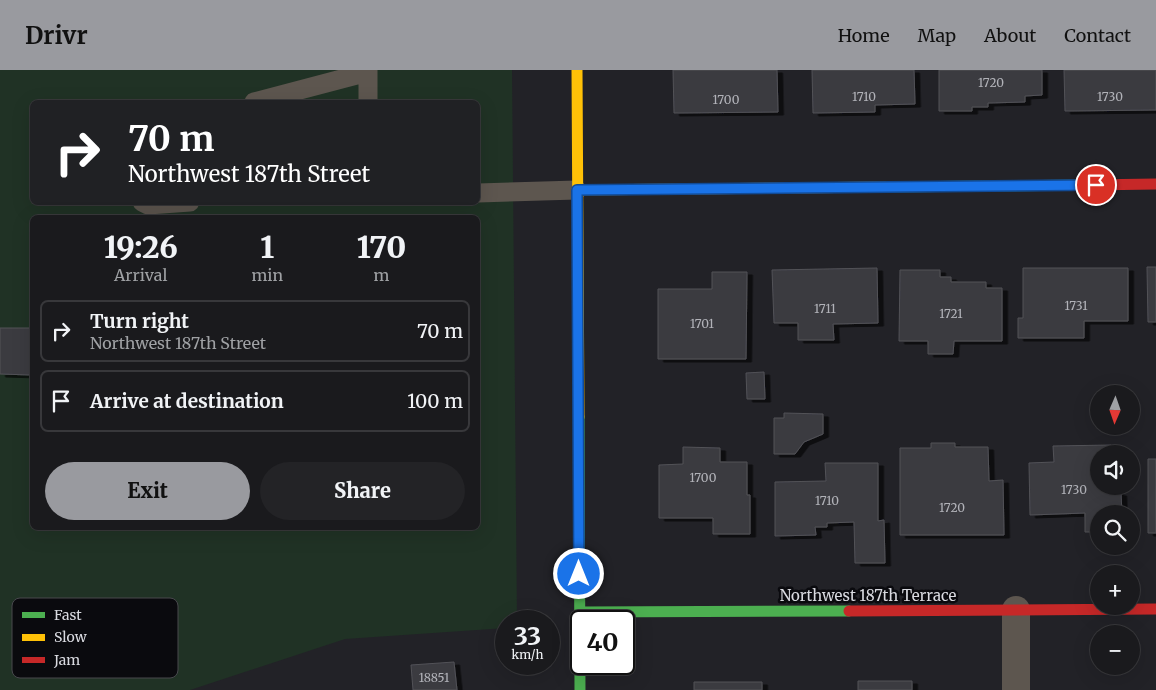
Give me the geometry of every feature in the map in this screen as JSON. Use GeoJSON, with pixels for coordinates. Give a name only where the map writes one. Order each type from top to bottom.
{"type":"FeatureCollection","features":[{"type":"Feature","properties":{"kind":"street"},"geometry":{"type":"LineString","coordinates":[[577,70],[580,610]]}},
{"type":"Feature","properties":{"kind":"street"},"geometry":{"type":"LineString","coordinates":[[577,190],[1156,184]]}},
{"type":"Feature","properties":{"kind":"street"},"geometry":{"type":"LineString","coordinates":[[1016,610],[1016,690]]}},
{"type":"Feature","properties":{"kind":"street","name":"Northwest 187th Terrace"},"geometry":{"type":"LineString","coordinates":[[635,612],[1156,610]]}},
{"type":"Feature","properties":{"kind":"street"},"geometry":{"type":"LineString","coordinates":[[580,675],[580,690]]}},
{"type":"Feature","properties":{"kind":"lane"},"geometry":{"type":"LineString","coordinates":[[261,100],[368,71],[368,100]]}},
{"type":"Feature","properties":{"kind":"lane"},"geometry":{"type":"LineString","coordinates":[[480,193],[577,190]]}},
{"type":"Feature","properties":{"kind":"green space"},"geometry":{"type":"Polygon","coordinates":[[[0,70],[512,70],[517,610],[495,610],[495,629],[345,639],[190,690],[0,690],[0,70]]]}},
{"type":"Feature","properties":{"kind":"building"},"geometry":{"type":"Polygon","coordinates":[[[673,70],[777,70],[778,112],[674,113],[673,70]]]}},
{"type":"Feature","properties":{"kind":"building"},"geometry":{"type":"Polygon","coordinates":[[[812,70],[914,70],[915,104],[875,105],[875,112],[813,113],[812,70]]]}},
{"type":"Feature","properties":{"kind":"building"},"geometry":{"type":"Polygon","coordinates":[[[939,70],[1042,70],[1042,95],[1025,96],[1025,102],[988,103],[988,107],[972,107],[972,111],[939,111],[939,70]]]}},
{"type":"Feature","properties":{"kind":"building"},"geometry":{"type":"Polygon","coordinates":[[[1064,70],[1156,70],[1156,110],[1065,111],[1064,70]]]}},
{"type":"Feature","properties":{"kind":"building"},"geometry":{"type":"Polygon","coordinates":[[[1147,267],[1156,267],[1156,322],[1148,322],[1147,267]]]}},
{"type":"Feature","properties":{"kind":"building"},"geometry":{"type":"Polygon","coordinates":[[[877,268],[878,323],[833,324],[834,340],[798,340],[798,323],[774,323],[772,270],[877,268]]]}},
{"type":"Feature","properties":{"kind":"building"},"geometry":{"type":"Polygon","coordinates":[[[1023,268],[1128,268],[1128,321],[1084,321],[1084,338],[1018,338],[1018,318],[1023,318],[1023,268]]]}},
{"type":"Feature","properties":{"kind":"building"},"geometry":{"type":"Polygon","coordinates":[[[900,270],[940,270],[940,277],[951,277],[951,282],[986,282],[986,288],[1002,288],[1002,341],[954,341],[953,354],[928,354],[928,341],[899,341],[900,270]]]}},
{"type":"Feature","properties":{"kind":"building"},"geometry":{"type":"Polygon","coordinates":[[[712,272],[747,272],[746,359],[658,359],[658,289],[712,289],[712,272]]]}},
{"type":"Feature","properties":{"kind":"building"},"geometry":{"type":"Polygon","coordinates":[[[0,328],[30,328],[30,375],[0,374],[0,328]]]}},
{"type":"Feature","properties":{"kind":"building"},"geometry":{"type":"Polygon","coordinates":[[[764,372],[765,399],[747,399],[746,373],[764,372]]]}},
{"type":"Feature","properties":{"kind":"building"},"geometry":{"type":"Polygon","coordinates":[[[784,413],[823,414],[823,434],[804,442],[795,454],[774,454],[774,418],[784,418],[784,413]]]}},
{"type":"Feature","properties":{"kind":"building"},"geometry":{"type":"Polygon","coordinates":[[[931,443],[955,443],[955,447],[988,447],[989,481],[1003,480],[1004,535],[900,535],[900,448],[931,448],[931,443]]]}},
{"type":"Feature","properties":{"kind":"building"},"geometry":{"type":"Polygon","coordinates":[[[1090,445],[1090,495],[1121,495],[1122,505],[1090,505],[1090,532],[1085,532],[1085,513],[1030,515],[1029,463],[1054,462],[1053,446],[1090,445]]]}},
{"type":"Feature","properties":{"kind":"building"},"geometry":{"type":"Polygon","coordinates":[[[683,447],[720,448],[720,462],[747,462],[747,495],[750,495],[750,534],[713,534],[713,518],[659,518],[659,465],[683,464],[683,447]]]}},
{"type":"Feature","properties":{"kind":"building"},"geometry":{"type":"Polygon","coordinates":[[[1148,459],[1156,459],[1156,533],[1148,533],[1148,459]]]}},
{"type":"Feature","properties":{"kind":"building"},"geometry":{"type":"Polygon","coordinates":[[[825,463],[878,463],[878,521],[884,520],[885,563],[855,563],[854,522],[827,523],[827,527],[815,527],[816,535],[775,536],[775,482],[826,481],[825,463]]]}},
{"type":"Feature","properties":{"kind":"building"},"geometry":{"type":"Polygon","coordinates":[[[454,662],[457,690],[413,690],[411,665],[454,662]]]}},
{"type":"Feature","properties":{"kind":"building"},"geometry":{"type":"Polygon","coordinates":[[[858,681],[912,681],[912,690],[858,690],[858,681]]]}},
{"type":"Feature","properties":{"kind":"building"},"geometry":{"type":"Polygon","coordinates":[[[694,682],[762,682],[762,690],[694,690],[694,682]]]}},
{"type":"Feature","properties":{"kind":"traffic: fast"},"geometry":{"type":"LineString","coordinates":[[885,187],[1089,185]]}},
{"type":"Feature","properties":{"kind":"traffic: fast"},"geometry":{"type":"LineString","coordinates":[[579,417],[580,690]]}},
{"type":"Feature","properties":{"kind":"traffic: fast"},"geometry":{"type":"LineString","coordinates":[[635,612],[849,611]]}},
{"type":"Feature","properties":{"kind":"traffic: slow"},"geometry":{"type":"LineString","coordinates":[[577,70],[579,417]]}},
{"type":"Feature","properties":{"kind":"traffic: slow"},"geometry":{"type":"LineString","coordinates":[[577,190],[885,187]]}},
{"type":"Feature","properties":{"kind":"traffic: jam"},"geometry":{"type":"LineString","coordinates":[[1089,185],[1156,184]]}},
{"type":"Feature","properties":{"kind":"traffic: jam"},"geometry":{"type":"LineString","coordinates":[[849,611],[1156,609]]}},
{"type":"Feature","properties":{"kind":"route"},"geometry":{"type":"LineString","coordinates":[[579,574],[577,190],[1096,185]]}}]}
